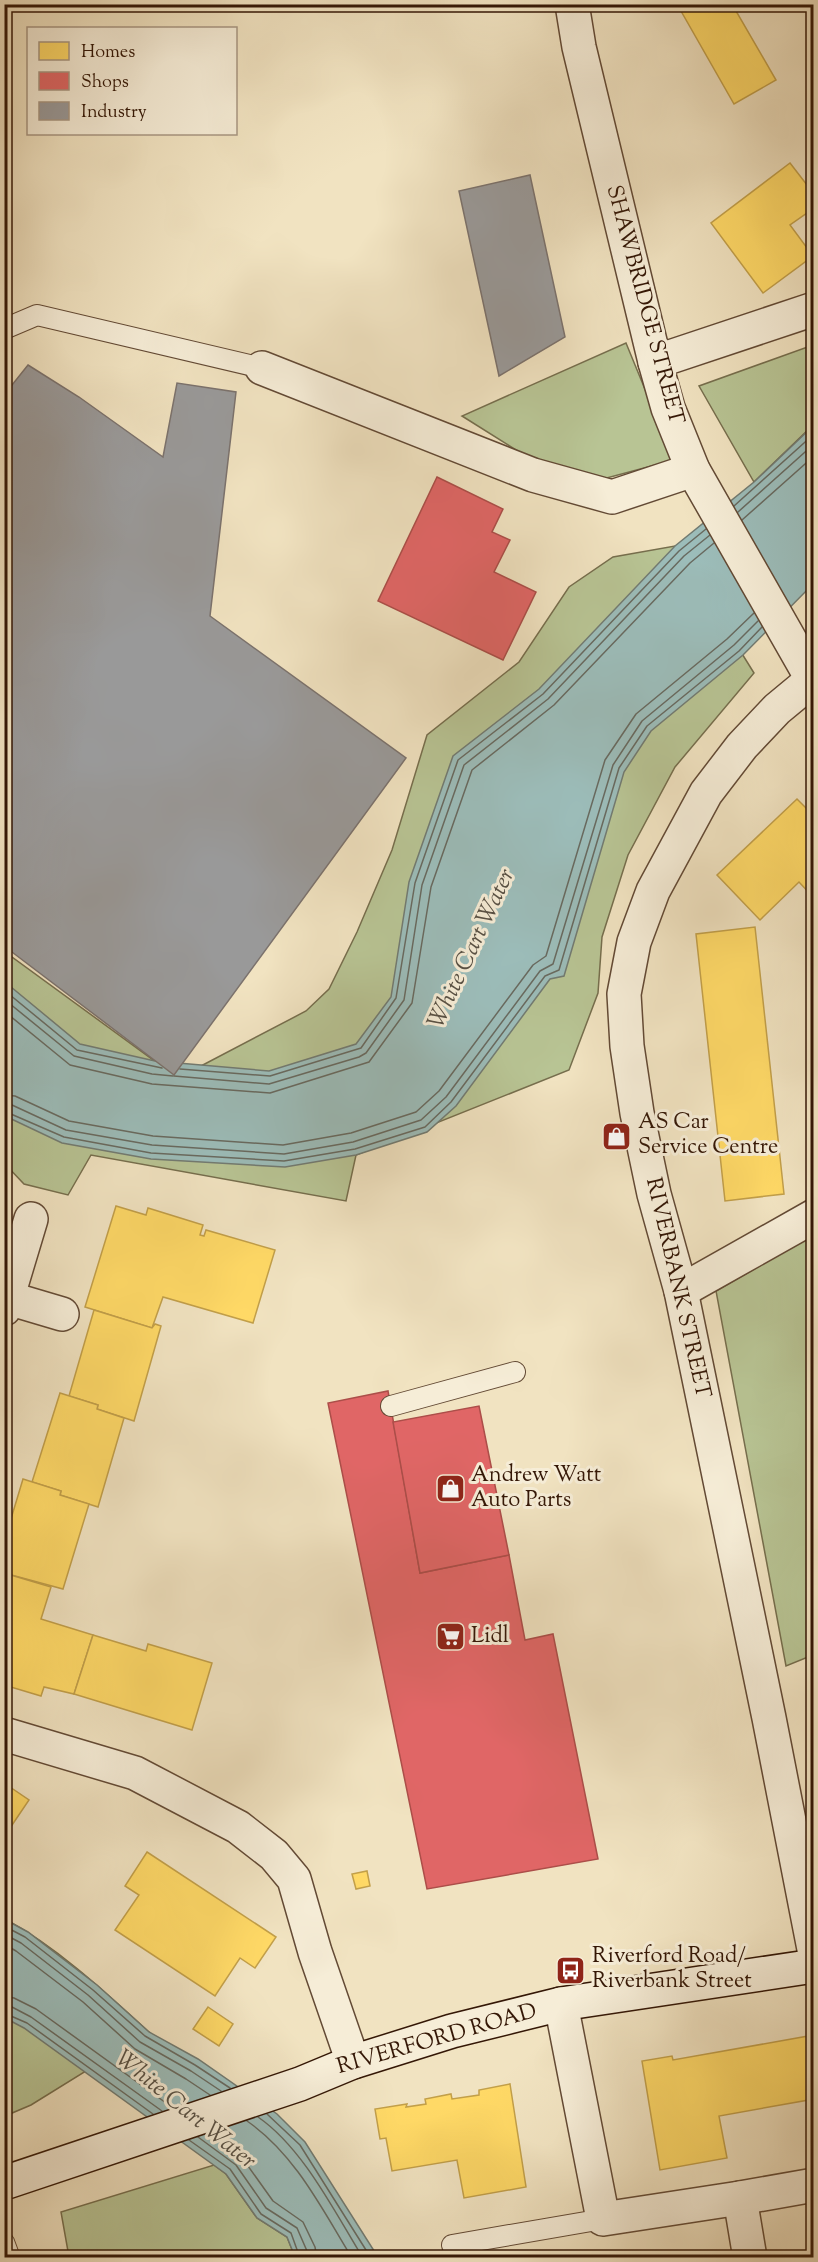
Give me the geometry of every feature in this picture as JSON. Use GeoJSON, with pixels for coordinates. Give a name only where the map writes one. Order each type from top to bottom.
{"type":"FeatureCollection","features":[{"type":"Feature","properties":{"kind":"street","name":"SHAWBRIDGE STREET"},"geometry":{"type":"LineString","coordinates":[[572,4],[579,47],[668,408],[693,470],[711,504],[813,681]]}},
{"type":"Feature","properties":{"kind":"street"},"geometry":{"type":"LineString","coordinates":[[655,362],[813,309]]}},
{"type":"Feature","properties":{"kind":"street"},"geometry":{"type":"LineString","coordinates":[[262,368],[533,475],[612,497],[693,470]]}},
{"type":"Feature","properties":{"kind":"street","name":"RIVERBANK STREET"},"geometry":{"type":"LineString","coordinates":[[813,681],[777,709],[756,731],[706,793],[653,891],[634,942],[624,994],[627,1046],[637,1113],[654,1194],[681,1291],[769,1718],[813,1949]]}},
{"type":"Feature","properties":{"kind":"street"},"geometry":{"type":"LineString","coordinates":[[681,1291],[813,1216]]}},
{"type":"Feature","properties":{"kind":"street"},"geometry":{"type":"LineString","coordinates":[[31,1220],[6,1304],[62,1314]]}},
{"type":"Feature","properties":{"kind":"street"},"geometry":{"type":"LineString","coordinates":[[4,1734],[135,1773],[238,1827],[274,1855],[294,1879],[315,1952],[352,2061]]}},
{"type":"Feature","properties":{"kind":"street","name":"RIVERFORD ROAD"},"geometry":{"type":"LineString","coordinates":[[4,2183],[300,2084],[352,2061],[452,2031],[561,2004],[813,1966]]}},
{"type":"Feature","properties":{"kind":"street"},"geometry":{"type":"LineString","coordinates":[[561,2004],[603,2218],[813,2185]]}},
{"type":"Feature","properties":{"kind":"street"},"geometry":{"type":"LineString","coordinates":[[740,2198],[750,2258]]}},
{"type":"Feature","properties":{"kind":"lane"},"geometry":{"type":"LineString","coordinates":[[4,329],[37,315],[262,368]]}},
{"type":"Feature","properties":{"kind":"lane"},"geometry":{"type":"LineString","coordinates":[[391,1406],[515,1372]]}},
{"type":"Feature","properties":{"kind":"lane"},"geometry":{"type":"LineString","coordinates":[[452,2245],[603,2218]]}},
{"type":"Feature","properties":{"kind":"lane"},"geometry":{"type":"LineString","coordinates":[[4,2242],[10,2258]]}},
{"type":"Feature","properties":{"kind":"green space"},"geometry":{"type":"Polygon","coordinates":[[[626,343],[674,460],[603,479],[524,455],[462,416],[626,343]]]}},
{"type":"Feature","properties":{"kind":"green space"},"geometry":{"type":"Polygon","coordinates":[[[813,345],[813,425],[754,482],[699,386],[813,345]]]}},
{"type":"Feature","properties":{"kind":"green space"},"geometry":{"type":"Polygon","coordinates":[[[675,546],[754,673],[675,767],[628,855],[602,937],[598,993],[569,1070],[356,1155],[346,1201],[91,1155],[68,1195],[24,1184],[5,1164],[5,952],[178,1078],[306,1011],[329,989],[357,932],[392,850],[427,735],[519,662],[569,587],[613,557],[675,546]]]}},
{"type":"Feature","properties":{"kind":"green space"},"geometry":{"type":"Polygon","coordinates":[[[813,1235],[813,1655],[786,1666],[716,1291],[813,1235]]]}},
{"type":"Feature","properties":{"kind":"green space"},"geometry":{"type":"Polygon","coordinates":[[[5,1919],[25,1930],[62,1957],[149,2032],[31,2105],[5,2116],[5,1919]]]}},
{"type":"Feature","properties":{"kind":"green space"},"geometry":{"type":"Polygon","coordinates":[[[214,2165],[226,2174],[257,2218],[287,2237],[295,2257],[69,2257],[61,2212],[214,2165]]]}},
{"type":"Feature","properties":{"kind":"water","name":"White Cart Water"},"geometry":{"type":"Polygon","coordinates":[[[813,426],[813,584],[743,655],[651,731],[624,772],[564,976],[550,979],[456,1106],[427,1132],[356,1155],[285,1167],[151,1159],[62,1143],[5,1116],[5,982],[80,1044],[155,1061],[269,1071],[356,1044],[391,997],[409,882],[453,756],[539,689],[675,546],[754,482],[813,426]]]}},
{"type":"Feature","properties":{"kind":"water","name":"White Cart Water"},"geometry":{"type":"Polygon","coordinates":[[[4,1919],[28,1932],[97,1985],[149,2032],[198,2059],[277,2114],[305,2142],[378,2257],[295,2257],[287,2237],[257,2218],[226,2174],[24,2028],[5,2018],[4,1919]]]}},
{"type":"Feature","properties":{"kind":"building: Homes"},"geometry":{"type":"Polygon","coordinates":[[[677,4],[732,4],[776,80],[734,104],[677,4]]]}},
{"type":"Feature","properties":{"kind":"building: Homes"},"geometry":{"type":"Polygon","coordinates":[[[790,163],[814,194],[814,208],[790,225],[813,256],[763,293],[711,223],[790,163]]]}},
{"type":"Feature","properties":{"kind":"building: Homes"},"geometry":{"type":"Polygon","coordinates":[[[797,799],[814,816],[814,898],[799,882],[760,920],[717,875],[797,799]]]}},
{"type":"Feature","properties":{"kind":"building: Homes"},"geometry":{"type":"Polygon","coordinates":[[[755,927],[784,1194],[725,1201],[696,934],[755,927]]]}},
{"type":"Feature","properties":{"kind":"building: Homes"},"geometry":{"type":"Polygon","coordinates":[[[116,1206],[146,1215],[148,1208],[203,1225],[200,1235],[204,1236],[206,1230],[275,1250],[253,1323],[163,1297],[152,1328],[85,1307],[116,1206]]]}},
{"type":"Feature","properties":{"kind":"building: Homes"},"geometry":{"type":"Polygon","coordinates":[[[94,1310],[152,1328],[155,1324],[161,1326],[134,1421],[97,1409],[98,1405],[69,1396],[94,1310]]]}},
{"type":"Feature","properties":{"kind":"building: Homes"},"geometry":{"type":"Polygon","coordinates":[[[60,1393],[98,1405],[97,1409],[124,1418],[98,1507],[60,1495],[61,1491],[32,1482],[60,1393]]]}},
{"type":"Feature","properties":{"kind":"building: Homes"},"geometry":{"type":"Polygon","coordinates":[[[23,1479],[61,1491],[60,1495],[89,1504],[63,1589],[4,1573],[4,1542],[23,1479]]]}},
{"type":"Feature","properties":{"kind":"building: Homes"},"geometry":{"type":"Polygon","coordinates":[[[4,1573],[51,1587],[41,1619],[93,1635],[74,1694],[44,1687],[41,1696],[4,1685],[4,1573]]]}},
{"type":"Feature","properties":{"kind":"building: Homes"},"geometry":{"type":"Polygon","coordinates":[[[93,1635],[146,1651],[148,1644],[212,1663],[192,1730],[74,1694],[93,1635]]]}},
{"type":"Feature","properties":{"kind":"building: Homes"},"geometry":{"type":"Polygon","coordinates":[[[4,1783],[29,1800],[4,1837],[4,1783]]]}},
{"type":"Feature","properties":{"kind":"building: Homes"},"geometry":{"type":"Polygon","coordinates":[[[147,1852],[276,1937],[255,1968],[240,1958],[215,1996],[115,1930],[139,1895],[125,1886],[147,1852]]]}},
{"type":"Feature","properties":{"kind":"building: Homes"},"geometry":{"type":"Polygon","coordinates":[[[367,1871],[370,1886],[356,1889],[352,1874],[367,1871]]]}},
{"type":"Feature","properties":{"kind":"building: Homes"},"geometry":{"type":"Polygon","coordinates":[[[208,2007],[233,2024],[219,2046],[193,2029],[208,2007]]]}},
{"type":"Feature","properties":{"kind":"building: Homes"},"geometry":{"type":"Polygon","coordinates":[[[814,2035],[814,2099],[719,2116],[727,2158],[660,2170],[642,2061],[672,2056],[673,2060],[814,2035]]]}},
{"type":"Feature","properties":{"kind":"building: Homes"},"geometry":{"type":"Polygon","coordinates":[[[510,2084],[526,2187],[464,2198],[457,2160],[392,2171],[386,2138],[380,2139],[375,2109],[407,2104],[406,2107],[426,2104],[425,2099],[451,2094],[452,2099],[479,2095],[479,2090],[510,2084]]]}},
{"type":"Feature","properties":{"kind":"building: Shops"},"geometry":{"type":"Polygon","coordinates":[[[437,477],[503,509],[492,532],[510,540],[494,572],[536,592],[503,660],[378,601],[437,477]]]}},
{"type":"Feature","properties":{"kind":"building: Shops","name":"Lidl"},"geometry":{"type":"Polygon","coordinates":[[[388,1391],[420,1573],[509,1555],[525,1640],[553,1634],[598,1859],[427,1889],[328,1403],[388,1391]]]}},
{"type":"Feature","properties":{"kind":"building: Shops","name":"Andrew Watt Auto Parts"},"geometry":{"type":"Polygon","coordinates":[[[479,1406],[509,1555],[420,1573],[393,1422],[479,1406]]]}},
{"type":"Feature","properties":{"kind":"building: Industry"},"geometry":{"type":"Polygon","coordinates":[[[530,175],[565,337],[499,376],[459,191],[530,175]]]}},
{"type":"Feature","properties":{"kind":"building: Industry"},"geometry":{"type":"Polygon","coordinates":[[[28,365],[79,397],[163,457],[177,383],[236,392],[210,616],[406,758],[174,1075],[4,946],[4,395],[28,365]]]}},
{"type":"Feature","properties":{"kind":"place","name":"AS Car Service Centre"},"geometry":{"type":"Point","coordinates":[617,1136]}},
{"type":"Feature","properties":{"kind":"place","name":"Andrew Watt Auto Parts"},"geometry":{"type":"Point","coordinates":[450,1489]}},
{"type":"Feature","properties":{"kind":"place","name":"Lidl"},"geometry":{"type":"Point","coordinates":[450,1637]}},
{"type":"Feature","properties":{"kind":"place","name":"Riverford Road/ Riverbank Street"},"geometry":{"type":"Point","coordinates":[571,1970]}}]}
